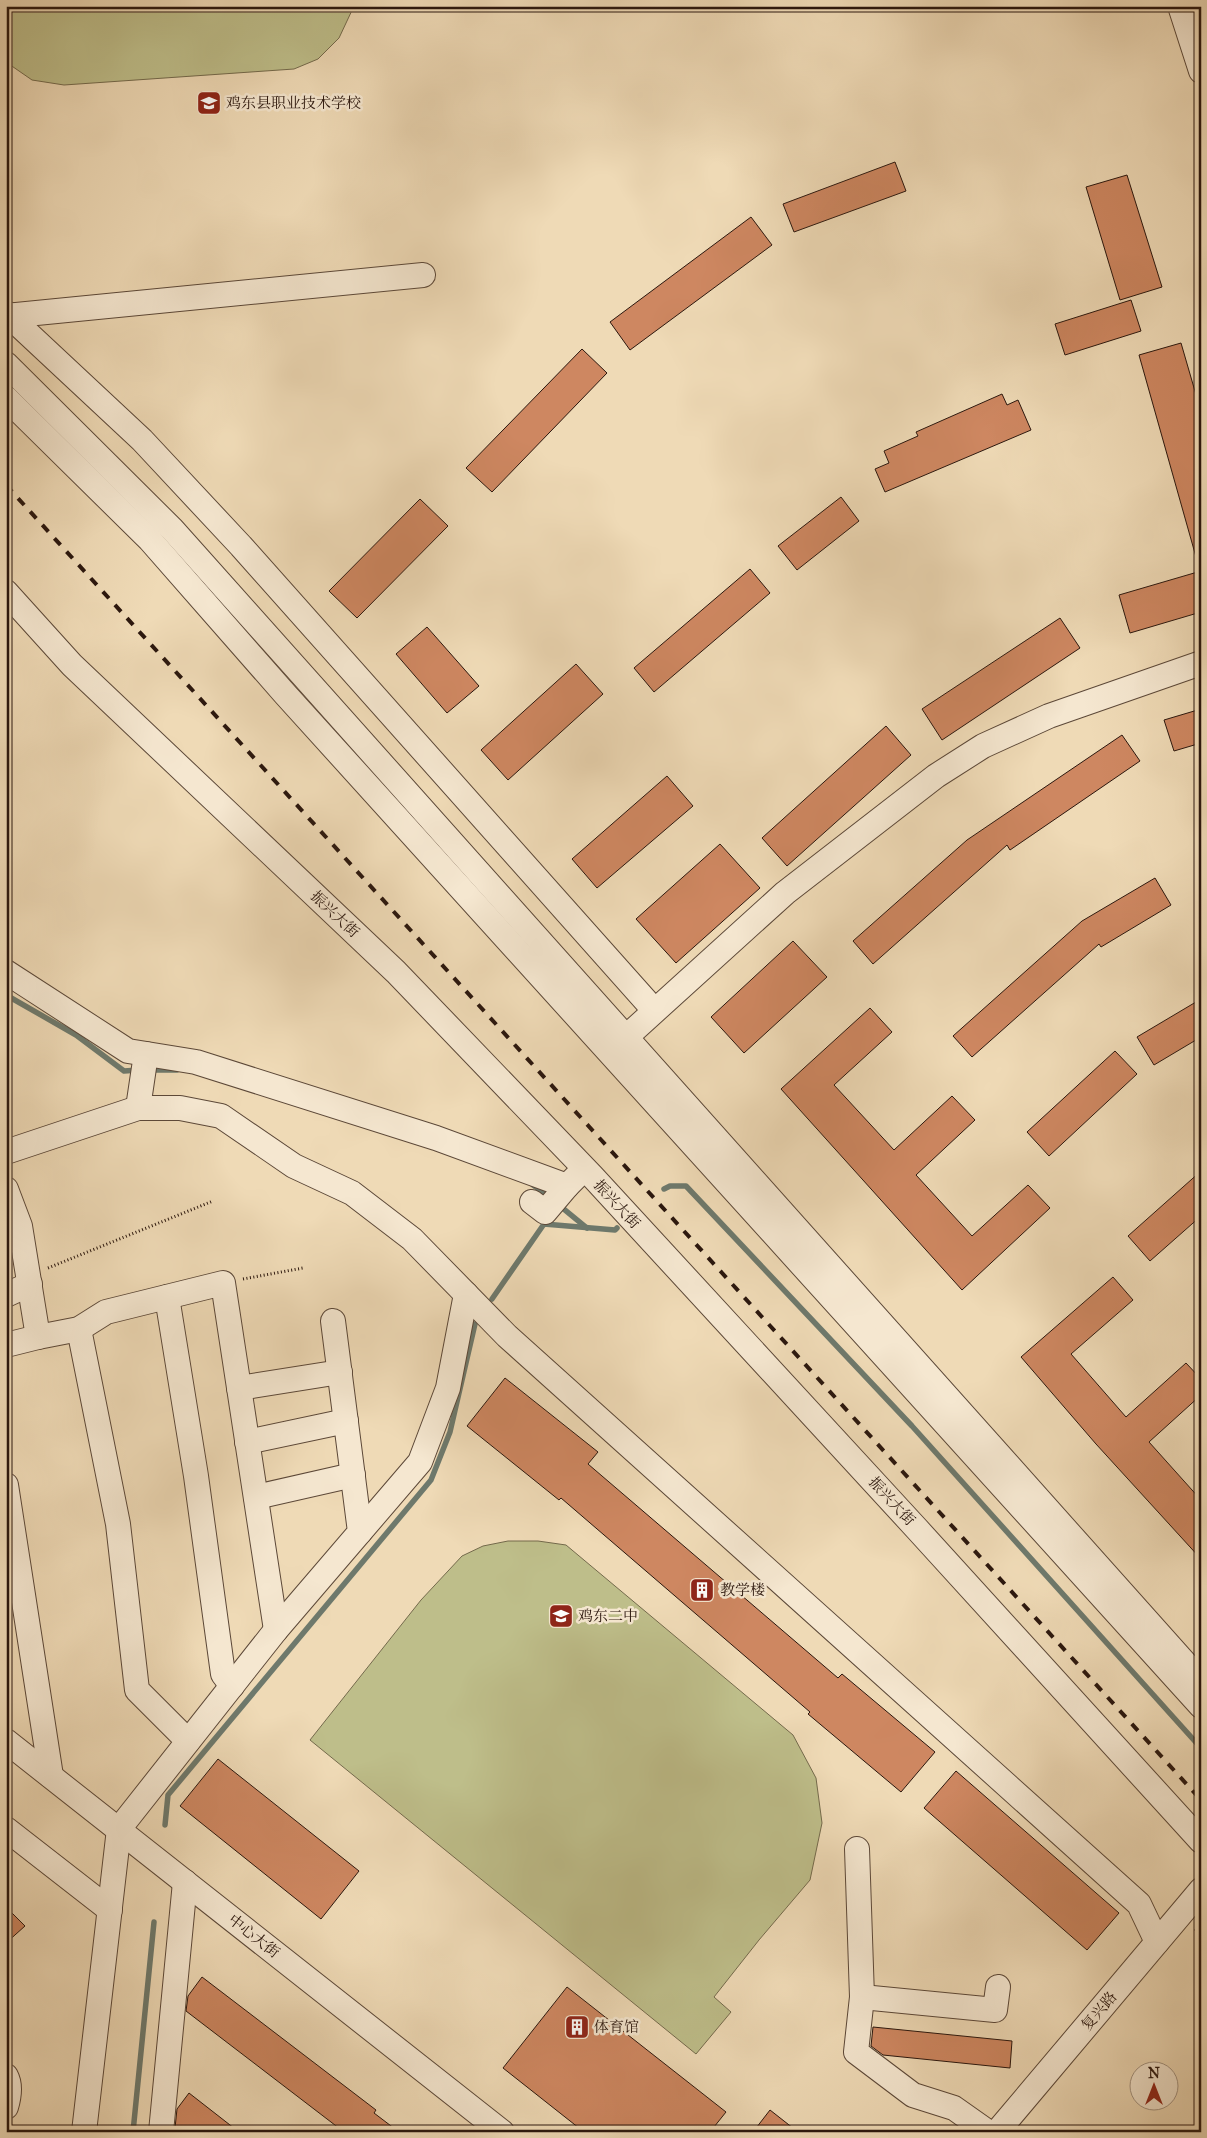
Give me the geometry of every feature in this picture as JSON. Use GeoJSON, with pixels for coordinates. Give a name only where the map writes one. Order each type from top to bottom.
{"type":"FeatureCollection","features":[{"type":"Feature","properties":{"kind":"street"},"geometry":{"type":"LineString","coordinates":[[1180,6],[1201,71]]}},
{"type":"Feature","properties":{"kind":"street"},"geometry":{"type":"LineString","coordinates":[[7,315],[423,275]]}},
{"type":"Feature","properties":{"kind":"street"},"geometry":{"type":"LineString","coordinates":[[7,315],[142,440],[234,539],[654,1010]]}},
{"type":"Feature","properties":{"kind":"street"},"geometry":{"type":"LineString","coordinates":[[6,364],[172,529],[1201,1681]]}},
{"type":"Feature","properties":{"kind":"street"},"geometry":{"type":"LineString","coordinates":[[6,398],[150,540],[285,694],[1201,1706]]}},
{"type":"Feature","properties":{"kind":"street","name":"振兴大街"},"geometry":{"type":"LineString","coordinates":[[6,592],[72,665],[396,972],[584,1168],[910,1521],[1201,1841]]}},
{"type":"Feature","properties":{"kind":"street"},"geometry":{"type":"LineString","coordinates":[[610,1053],[654,1010],[785,893],[936,776],[983,746],[1049,716],[1201,662]]}},
{"type":"Feature","properties":{"kind":"street"},"geometry":{"type":"LineString","coordinates":[[6,972],[128,1051],[196,1062],[436,1138],[567,1186]]}},
{"type":"Feature","properties":{"kind":"street"},"geometry":{"type":"LineString","coordinates":[[138,1108],[146,1054]]}},
{"type":"Feature","properties":{"kind":"street"},"geometry":{"type":"LineString","coordinates":[[6,1152],[138,1108],[180,1108],[221,1116],[294,1166],[352,1193],[412,1239],[507,1336],[1139,1904],[1157,1942]]}},
{"type":"Feature","properties":{"kind":"street"},"geometry":{"type":"LineString","coordinates":[[532,1202],[545,1212],[584,1168]]}},
{"type":"Feature","properties":{"kind":"street"},"geometry":{"type":"LineString","coordinates":[[6,1190],[20,1226],[38,1337]]}},
{"type":"Feature","properties":{"kind":"street"},"geometry":{"type":"LineString","coordinates":[[6,1295],[29,1280]]}},
{"type":"Feature","properties":{"kind":"street"},"geometry":{"type":"LineString","coordinates":[[6,1345],[79,1329],[106,1312],[223,1283],[276,1630]]}},
{"type":"Feature","properties":{"kind":"street"},"geometry":{"type":"LineString","coordinates":[[84,2132],[119,1829],[276,1630],[420,1462],[448,1388],[466,1294]]}},
{"type":"Feature","properties":{"kind":"street"},"geometry":{"type":"LineString","coordinates":[[167,1297],[196,1476],[223,1674],[232,1686]]}},
{"type":"Feature","properties":{"kind":"street"},"geometry":{"type":"LineString","coordinates":[[333,1321],[360,1532]]}},
{"type":"Feature","properties":{"kind":"street"},"geometry":{"type":"LineString","coordinates":[[79,1329],[118,1524],[137,1690],[188,1741]]}},
{"type":"Feature","properties":{"kind":"street"},"geometry":{"type":"LineString","coordinates":[[239,1388],[340,1372]]}},
{"type":"Feature","properties":{"kind":"street"},"geometry":{"type":"LineString","coordinates":[[247,1442],[346,1421]]}},
{"type":"Feature","properties":{"kind":"street"},"geometry":{"type":"LineString","coordinates":[[256,1497],[353,1475]]}},
{"type":"Feature","properties":{"kind":"street"},"geometry":{"type":"LineString","coordinates":[[6,1485],[51,1776]]}},
{"type":"Feature","properties":{"kind":"street","name":"中心大街"},"geometry":{"type":"LineString","coordinates":[[6,1741],[502,2132]]}},
{"type":"Feature","properties":{"kind":"street"},"geometry":{"type":"LineString","coordinates":[[6,1829],[110,1910]]}},
{"type":"Feature","properties":{"kind":"street"},"geometry":{"type":"LineString","coordinates":[[857,1850],[862,1997],[856,2052],[913,2095],[954,2108],[988,2132]]}},
{"type":"Feature","properties":{"kind":"street"},"geometry":{"type":"LineString","coordinates":[[161,2132],[185,1882]]}},
{"type":"Feature","properties":{"kind":"street","name":"复兴路"},"geometry":{"type":"LineString","coordinates":[[998,2132],[1201,1890]]}},
{"type":"Feature","properties":{"kind":"street"},"geometry":{"type":"LineString","coordinates":[[862,1997],[995,2010],[998,1987]]}},
{"type":"Feature","properties":{"kind":"street"},"geometry":{"type":"LineString","coordinates":[[6,2076],[8,2078],[9,2096],[6,2107]]}},
{"type":"Feature","properties":{"kind":"path"},"geometry":{"type":"LineString","coordinates":[[29,1280],[213,1201]]}},
{"type":"Feature","properties":{"kind":"path"},"geometry":{"type":"LineString","coordinates":[[223,1283],[303,1268]]}},
{"type":"Feature","properties":{"kind":"green space"},"geometry":{"type":"Polygon","coordinates":[[[6,6],[354,6],[339,38],[318,59],[294,69],[64,85],[32,80],[6,62],[6,6]]]}},
{"type":"Feature","properties":{"kind":"green space"},"geometry":{"type":"Polygon","coordinates":[[[508,1541],[538,1541],[566,1545],[793,1735],[816,1778],[822,1823],[810,1880],[714,1997],[731,2012],[696,2054],[310,1740],[421,1600],[462,1556],[483,1546],[508,1541]]]}},
{"type":"Feature","properties":{"kind":"building"},"geometry":{"type":"Polygon","coordinates":[[[895,162],[906,191],[794,232],[783,204],[895,162]]]}},
{"type":"Feature","properties":{"kind":"building"},"geometry":{"type":"Polygon","coordinates":[[[1127,175],[1162,287],[1120,300],[1086,187],[1127,175]]]}},
{"type":"Feature","properties":{"kind":"building"},"geometry":{"type":"Polygon","coordinates":[[[751,217],[772,245],[630,350],[610,322],[751,217]]]}},
{"type":"Feature","properties":{"kind":"building"},"geometry":{"type":"Polygon","coordinates":[[[1131,300],[1141,331],[1065,355],[1055,324],[1131,300]]]}},
{"type":"Feature","properties":{"kind":"building"},"geometry":{"type":"Polygon","coordinates":[[[1181,343],[1201,412],[1201,556],[1196,557],[1139,355],[1181,343]]]}},
{"type":"Feature","properties":{"kind":"building"},"geometry":{"type":"Polygon","coordinates":[[[582,349],[607,373],[492,492],[466,468],[582,349]]]}},
{"type":"Feature","properties":{"kind":"building"},"geometry":{"type":"Polygon","coordinates":[[[1002,394],[1007,405],[1018,400],[1031,430],[885,492],[875,469],[889,463],[884,451],[918,436],[916,432],[1002,394]]]}},
{"type":"Feature","properties":{"kind":"building"},"geometry":{"type":"Polygon","coordinates":[[[841,497],[859,521],[797,570],[778,546],[841,497]]]}},
{"type":"Feature","properties":{"kind":"building"},"geometry":{"type":"Polygon","coordinates":[[[420,499],[448,526],[357,618],[329,591],[420,499]]]}},
{"type":"Feature","properties":{"kind":"building"},"geometry":{"type":"Polygon","coordinates":[[[750,569],[770,593],[654,692],[634,668],[750,569]]]}},
{"type":"Feature","properties":{"kind":"building"},"geometry":{"type":"Polygon","coordinates":[[[1201,571],[1201,612],[1130,633],[1119,595],[1201,571]]]}},
{"type":"Feature","properties":{"kind":"building"},"geometry":{"type":"Polygon","coordinates":[[[1060,618],[1080,648],[942,740],[922,709],[1060,618]]]}},
{"type":"Feature","properties":{"kind":"building"},"geometry":{"type":"Polygon","coordinates":[[[427,627],[479,686],[447,713],[396,654],[427,627]]]}},
{"type":"Feature","properties":{"kind":"building"},"geometry":{"type":"Polygon","coordinates":[[[576,664],[603,694],[508,780],[481,750],[576,664]]]}},
{"type":"Feature","properties":{"kind":"building"},"geometry":{"type":"Polygon","coordinates":[[[1201,709],[1201,743],[1174,751],[1164,720],[1201,709]]]}},
{"type":"Feature","properties":{"kind":"building"},"geometry":{"type":"Polygon","coordinates":[[[886,726],[911,755],[787,866],[762,838],[886,726]]]}},
{"type":"Feature","properties":{"kind":"building"},"geometry":{"type":"Polygon","coordinates":[[[1122,735],[1140,761],[1010,850],[1007,845],[873,964],[853,941],[967,840],[1122,735]]]}},
{"type":"Feature","properties":{"kind":"building"},"geometry":{"type":"Polygon","coordinates":[[[667,776],[693,806],[597,888],[572,859],[667,776]]]}},
{"type":"Feature","properties":{"kind":"building"},"geometry":{"type":"Polygon","coordinates":[[[720,844],[760,888],[676,963],[636,919],[720,844]]]}},
{"type":"Feature","properties":{"kind":"building"},"geometry":{"type":"Polygon","coordinates":[[[1155,878],[1171,905],[1101,947],[1099,944],[972,1057],[953,1036],[1082,921],[1155,878]]]}},
{"type":"Feature","properties":{"kind":"building"},"geometry":{"type":"Polygon","coordinates":[[[793,941],[827,977],[744,1053],[711,1017],[793,941]]]}},
{"type":"Feature","properties":{"kind":"building"},"geometry":{"type":"Polygon","coordinates":[[[1201,999],[1201,1037],[1154,1065],[1137,1037],[1201,999]]]}},
{"type":"Feature","properties":{"kind":"building"},"geometry":{"type":"Polygon","coordinates":[[[870,1008],[892,1032],[834,1085],[894,1150],[952,1096],[975,1120],[916,1175],[972,1236],[1028,1185],[1050,1208],[962,1290],[781,1089],[870,1008]]]}},
{"type":"Feature","properties":{"kind":"building"},"geometry":{"type":"Polygon","coordinates":[[[1115,1051],[1137,1074],[1049,1156],[1027,1132],[1115,1051]]]}},
{"type":"Feature","properties":{"kind":"building"},"geometry":{"type":"Polygon","coordinates":[[[1201,1171],[1201,1216],[1150,1261],[1128,1236],[1201,1171]]]}},
{"type":"Feature","properties":{"kind":"building"},"geometry":{"type":"Polygon","coordinates":[[[1113,1277],[1133,1300],[1071,1354],[1126,1417],[1186,1363],[1201,1379],[1201,1395],[1149,1442],[1201,1500],[1201,1559],[1096,1444],[1021,1357],[1113,1277]]]}},
{"type":"Feature","properties":{"kind":"building"},"geometry":{"type":"Polygon","coordinates":[[[505,1378],[598,1452],[588,1464],[838,1678],[842,1674],[935,1752],[901,1792],[808,1714],[810,1712],[561,1498],[559,1500],[467,1426],[505,1378]]]}},
{"type":"Feature","properties":{"kind":"building"},"geometry":{"type":"Polygon","coordinates":[[[218,1759],[359,1871],[321,1919],[180,1806],[218,1759]]]}},
{"type":"Feature","properties":{"kind":"building"},"geometry":{"type":"Polygon","coordinates":[[[956,1771],[1119,1913],[1087,1950],[924,1808],[956,1771]]]}},
{"type":"Feature","properties":{"kind":"building"},"geometry":{"type":"Polygon","coordinates":[[[6,1907],[25,1926],[6,1943],[6,1907]]]}},
{"type":"Feature","properties":{"kind":"building"},"geometry":{"type":"Polygon","coordinates":[[[202,1977],[376,2110],[374,2113],[399,2132],[344,2132],[186,2011],[188,1996],[202,1977]]]}},
{"type":"Feature","properties":{"kind":"building","name":"体育馆"},"geometry":{"type":"Polygon","coordinates":[[[567,1987],[726,2112],[710,2132],[584,2132],[503,2068],[567,1987]]]}},
{"type":"Feature","properties":{"kind":"building"},"geometry":{"type":"Polygon","coordinates":[[[873,2027],[1012,2041],[1010,2068],[883,2055],[871,2046],[873,2027]]]}},
{"type":"Feature","properties":{"kind":"building"},"geometry":{"type":"Polygon","coordinates":[[[189,2093],[239,2132],[180,2132],[175,2128],[177,2109],[189,2093]]]}},
{"type":"Feature","properties":{"kind":"building"},"geometry":{"type":"Polygon","coordinates":[[[770,2110],[798,2132],[753,2132],[770,2110]]]}},
{"type":"Feature","properties":{"kind":"waterway"},"geometry":{"type":"LineString","coordinates":[[6,995],[76,1035],[124,1071],[139,1070]]}},
{"type":"Feature","properties":{"kind":"waterway"},"geometry":{"type":"LineString","coordinates":[[149,1070],[177,1070]]}},
{"type":"Feature","properties":{"kind":"waterway"},"geometry":{"type":"LineString","coordinates":[[533,1185],[550,1197]]}},
{"type":"Feature","properties":{"kind":"waterway"},"geometry":{"type":"LineString","coordinates":[[664,1189],[670,1186],[686,1186],[912,1426],[1201,1748]]}},
{"type":"Feature","properties":{"kind":"waterway"},"geometry":{"type":"LineString","coordinates":[[559,1205],[587,1228]]}},
{"type":"Feature","properties":{"kind":"waterway"},"geometry":{"type":"LineString","coordinates":[[492,1299],[544,1224],[615,1230],[617,1228]]}},
{"type":"Feature","properties":{"kind":"waterway"},"geometry":{"type":"LineString","coordinates":[[165,1825],[168,1795],[431,1480],[450,1432],[475,1324]]}},
{"type":"Feature","properties":{"kind":"waterway"},"geometry":{"type":"LineString","coordinates":[[133,2132],[154,1922]]}},
{"type":"Feature","properties":{"kind":"railway"},"geometry":{"type":"LineString","coordinates":[[6,485],[1201,1800]]}},
{"type":"Feature","properties":{"kind":"place","name":"鸡东县职业技术学校"},"geometry":{"type":"Point","coordinates":[209,103]}},
{"type":"Feature","properties":{"kind":"place","name":"教学楼"},"geometry":{"type":"Point","coordinates":[702,1590]}},
{"type":"Feature","properties":{"kind":"place","name":"鸡东二中"},"geometry":{"type":"Point","coordinates":[561,1616]}},
{"type":"Feature","properties":{"kind":"place","name":"体育馆"},"geometry":{"type":"Point","coordinates":[577,2027]}}]}
